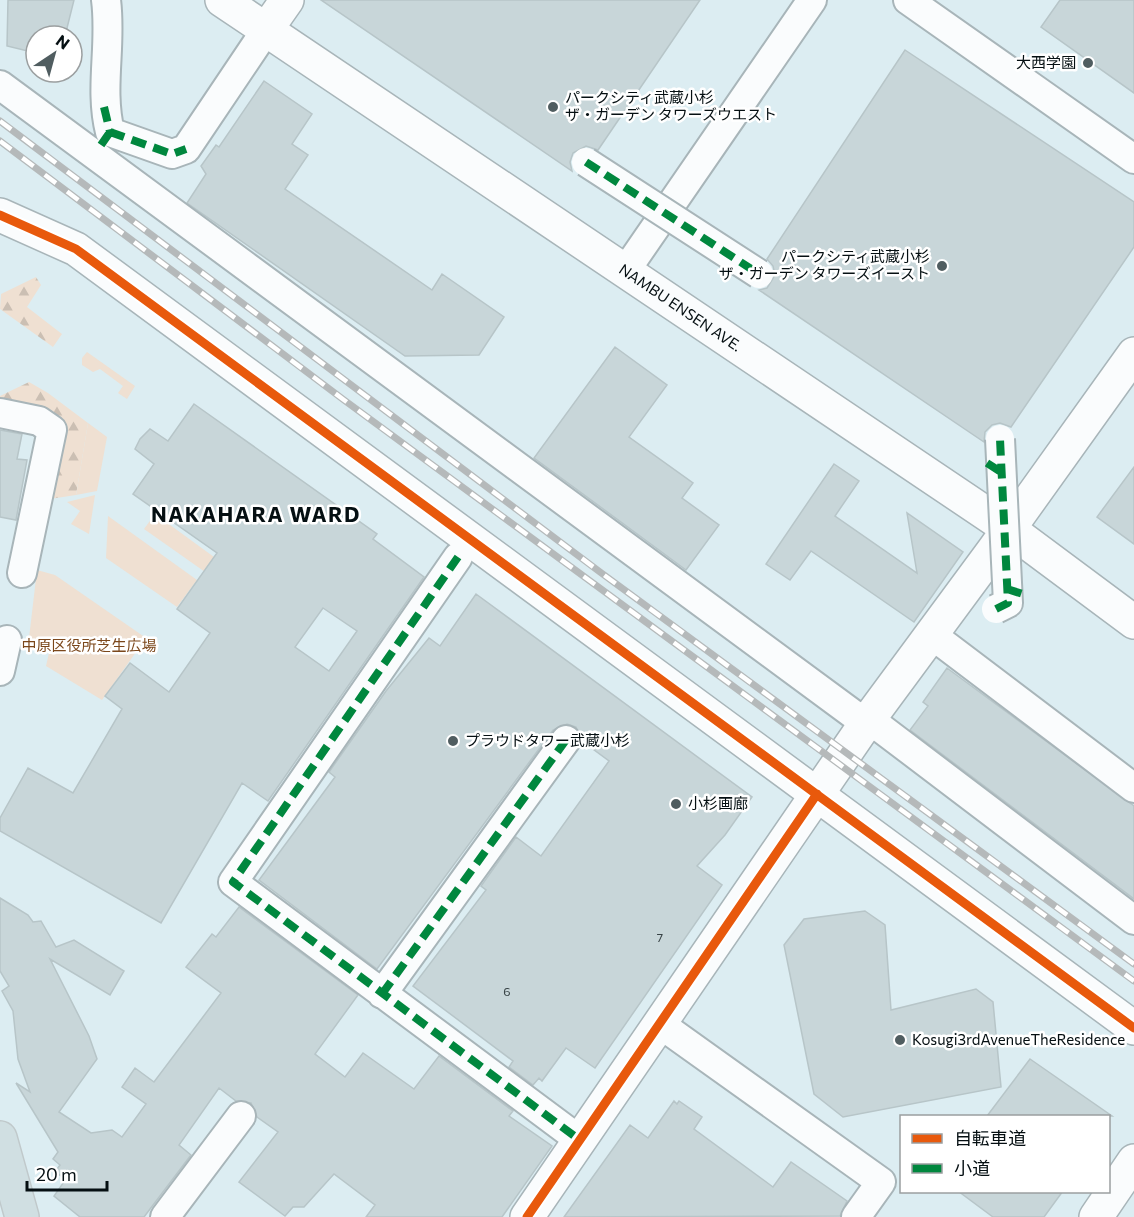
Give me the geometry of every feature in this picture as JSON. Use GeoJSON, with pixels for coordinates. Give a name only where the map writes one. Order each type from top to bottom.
{"type":"FeatureCollection","features":[{"type":"Feature","properties":{"kind":"highway"},"geometry":{"type":"LineString","coordinates":[[0,1142],[22,1217]]}},
{"type":"Feature","properties":{"kind":"street"},"geometry":{"type":"LineString","coordinates":[[106,0],[109,19],[105,128],[172,153],[186,149],[287,0]]}},
{"type":"Feature","properties":{"kind":"street","name":"NAMBU ENSEN AVE."},"geometry":{"type":"LineString","coordinates":[[222,0],[1010,529],[1134,622]]}},
{"type":"Feature","properties":{"kind":"street"},"geometry":{"type":"LineString","coordinates":[[626,270],[812,0]]}},
{"type":"Feature","properties":{"kind":"street"},"geometry":{"type":"LineString","coordinates":[[908,0],[1134,159]]}},
{"type":"Feature","properties":{"kind":"street"},"geometry":{"type":"LineString","coordinates":[[0,85],[866,723],[882,729],[1134,920]]}},
{"type":"Feature","properties":{"kind":"street"},"geometry":{"type":"LineString","coordinates":[[586,162],[759,274]]}},
{"type":"Feature","properties":{"kind":"street"},"geometry":{"type":"LineString","coordinates":[[0,215],[76,249],[1134,1028]]}},
{"type":"Feature","properties":{"kind":"street"},"geometry":{"type":"LineString","coordinates":[[527,1217],[866,723],[1010,529],[1134,354]]}},
{"type":"Feature","properties":{"kind":"street"},"geometry":{"type":"LineString","coordinates":[[0,413],[39,421],[52,430],[22,573]]}},
{"type":"Feature","properties":{"kind":"street"},"geometry":{"type":"LineString","coordinates":[[996,458],[1010,598]]}},
{"type":"Feature","properties":{"kind":"street"},"geometry":{"type":"LineString","coordinates":[[458,557],[232,882],[581,1140]]}},
{"type":"Feature","properties":{"kind":"street"},"geometry":{"type":"LineString","coordinates":[[932,635],[1134,788]]}},
{"type":"Feature","properties":{"kind":"street"},"geometry":{"type":"LineString","coordinates":[[0,671],[7,640]]}},
{"type":"Feature","properties":{"kind":"street"},"geometry":{"type":"LineString","coordinates":[[382,993],[566,740]]}},
{"type":"Feature","properties":{"kind":"street"},"geometry":{"type":"LineString","coordinates":[[660,1024],[881,1182],[856,1217]]}},
{"type":"Feature","properties":{"kind":"street"},"geometry":{"type":"LineString","coordinates":[[165,1217],[241,1116]]}},
{"type":"Feature","properties":{"kind":"street"},"geometry":{"type":"LineString","coordinates":[[1096,1217],[1134,1161]]}},
{"type":"Feature","properties":{"kind":"green space"},"geometry":{"type":"Polygon","coordinates":[[[36,277],[41,285],[27,307],[62,334],[53,347],[0,309],[1,294],[36,277]]]}},
{"type":"Feature","properties":{"kind":"green space"},"geometry":{"type":"Polygon","coordinates":[[[87,352],[135,386],[127,399],[118,393],[123,386],[100,369],[93,372],[82,365],[82,358],[87,352]]]}},
{"type":"Feature","properties":{"kind":"green space"},"geometry":{"type":"Polygon","coordinates":[[[29,382],[48,393],[88,423],[76,495],[50,499],[65,426],[0,400],[0,396],[29,382]]]}},
{"type":"Feature","properties":{"kind":"green space"},"geometry":{"type":"Polygon","coordinates":[[[88,423],[107,437],[97,491],[76,495],[88,423]]]}},
{"type":"Feature","properties":{"kind":"green space"},"geometry":{"type":"Polygon","coordinates":[[[95,495],[89,534],[71,524],[80,511],[67,502],[95,495]]]}},
{"type":"Feature","properties":{"kind":"green space"},"geometry":{"type":"Polygon","coordinates":[[[155,514],[225,565],[215,579],[144,529],[155,514]]]}},
{"type":"Feature","properties":{"kind":"green space"},"geometry":{"type":"Polygon","coordinates":[[[108,516],[197,580],[177,607],[106,558],[108,516]]]}},
{"type":"Feature","properties":{"kind":"green space","name":"中原区役所芝生広場"},"geometry":{"type":"Polygon","coordinates":[[[37,570],[55,575],[146,638],[102,700],[46,666],[49,653],[29,638],[37,570]]]}},
{"type":"Feature","properties":{"kind":"building"},"geometry":{"type":"Polygon","coordinates":[[[8,0],[74,0],[68,24],[24,24],[24,50],[7,46],[8,0]]]}},
{"type":"Feature","properties":{"kind":"building","name":"パークシティ武蔵小杉 ザ・ガーデン タワーズウエスト"},"geometry":{"type":"Polygon","coordinates":[[[321,0],[700,0],[598,150],[586,146],[573,153],[570,162],[572,171],[321,0]]]}},
{"type":"Feature","properties":{"kind":"building"},"geometry":{"type":"Polygon","coordinates":[[[1060,0],[1134,0],[1134,93],[1041,27],[1060,0]]]}},
{"type":"Feature","properties":{"kind":"building","name":"パークシティ武蔵小杉 ザ・ガーデン タワーズイースト"},"geometry":{"type":"Polygon","coordinates":[[[905,50],[1134,202],[1134,247],[1011,427],[1000,423],[992,425],[985,432],[984,442],[759,290],[767,288],[775,275],[773,266],[767,259],[905,50]]]}},
{"type":"Feature","properties":{"kind":"building"},"geometry":{"type":"Polygon","coordinates":[[[264,81],[312,114],[292,144],[308,155],[285,189],[432,290],[442,274],[504,317],[479,355],[405,356],[187,203],[206,174],[201,166],[216,145],[219,147],[264,81]]]}},
{"type":"Feature","properties":{"kind":"building"},"geometry":{"type":"Polygon","coordinates":[[[615,347],[667,385],[629,437],[693,483],[682,498],[719,525],[686,570],[534,458],[615,347]]]}},
{"type":"Feature","properties":{"kind":"building"},"geometry":{"type":"Polygon","coordinates":[[[194,404],[377,534],[373,539],[424,577],[268,801],[242,783],[161,923],[0,831],[0,818],[28,768],[73,793],[122,709],[105,696],[130,663],[169,692],[210,633],[177,609],[217,553],[133,494],[154,464],[135,449],[140,439],[150,429],[168,441],[194,404]],[[323,608],[295,647],[329,671],[357,631],[323,608]]]}},
{"type":"Feature","properties":{"kind":"building"},"geometry":{"type":"Polygon","coordinates":[[[0,430],[22,434],[17,459],[27,460],[16,520],[0,517],[0,430]]]}},
{"type":"Feature","properties":{"kind":"building"},"geometry":{"type":"Polygon","coordinates":[[[834,464],[859,481],[835,516],[917,573],[907,513],[963,552],[914,622],[811,551],[790,580],[766,564],[834,464]]]}},
{"type":"Feature","properties":{"kind":"building"},"geometry":{"type":"Polygon","coordinates":[[[1134,467],[1134,544],[1097,517],[1134,467]]]}},
{"type":"Feature","properties":{"kind":"building"},"geometry":{"type":"Polygon","coordinates":[[[476,594],[752,797],[725,835],[697,866],[722,885],[595,1068],[566,1048],[542,1081],[539,1078],[533,1085],[509,1067],[513,1061],[413,986],[486,890],[481,886],[516,837],[541,856],[609,761],[582,741],[576,727],[567,724],[553,730],[377,969],[259,880],[335,777],[329,772],[386,691],[429,638],[440,646],[476,594]]]}},
{"type":"Feature","properties":{"kind":"building"},"geometry":{"type":"Polygon","coordinates":[[[947,668],[1134,806],[1134,899],[910,730],[928,706],[923,702],[947,668]]]}},
{"type":"Feature","properties":{"kind":"building"},"geometry":{"type":"Polygon","coordinates":[[[0,898],[28,915],[33,922],[41,921],[56,947],[74,940],[124,971],[110,995],[50,959],[89,1036],[97,1059],[59,1112],[91,1133],[112,1130],[122,1137],[146,1104],[122,1087],[135,1068],[154,1082],[221,993],[186,967],[212,934],[216,937],[239,907],[358,995],[315,1054],[345,1077],[363,1053],[414,1089],[439,1056],[513,1111],[509,1116],[552,1146],[502,1217],[366,1217],[375,1205],[334,1174],[304,1207],[293,1207],[285,1216],[239,1182],[278,1132],[257,1117],[251,1103],[236,1101],[219,1088],[179,1145],[191,1155],[144,1217],[80,1217],[54,1196],[66,1179],[55,1172],[60,1165],[53,1159],[58,1152],[16,1083],[30,1092],[18,1059],[13,1011],[2,991],[9,986],[0,971],[0,898]]]}},
{"type":"Feature","properties":{"kind":"building","name":"Kosugi3rdAvenueTheResidence"},"geometry":{"type":"Polygon","coordinates":[[[865,911],[885,925],[891,1010],[976,989],[993,1002],[1001,1087],[843,1117],[814,1094],[784,945],[804,919],[865,911]]]}},
{"type":"Feature","properties":{"kind":"building"},"geometry":{"type":"Polygon","coordinates":[[[1030,1059],[1112,1116],[1110,1115],[988,1115],[1030,1059]]]}},
{"type":"Feature","properties":{"kind":"building"},"geometry":{"type":"Polygon","coordinates":[[[674,1101],[677,1104],[679,1101],[702,1117],[694,1129],[773,1187],[791,1162],[847,1201],[840,1216],[564,1217],[630,1125],[648,1138],[674,1101]]]}},
{"type":"Feature","properties":{"kind":"building"},"geometry":{"type":"Polygon","coordinates":[[[961,1193],[1062,1193],[1044,1217],[993,1217],[961,1193]]]}},
{"type":"Feature","properties":{"kind":"railway"},"geometry":{"type":"LineString","coordinates":[[0,121],[600,572],[1134,964]]}},
{"type":"Feature","properties":{"kind":"railway"},"geometry":{"type":"LineString","coordinates":[[0,141],[344,400],[1134,981]]}},
{"type":"Feature","properties":{"kind":"marked path"},"geometry":{"type":"LineString","coordinates":[[104,107],[110,132]]}},
{"type":"Feature","properties":{"kind":"marked path"},"geometry":{"type":"LineString","coordinates":[[110,132],[172,154],[186,149]]}},
{"type":"Feature","properties":{"kind":"marked path"},"geometry":{"type":"LineString","coordinates":[[101,145],[110,132]]}},
{"type":"Feature","properties":{"kind":"marked path"},"geometry":{"type":"LineString","coordinates":[[586,162],[759,274]]}},
{"type":"Feature","properties":{"kind":"marked path"},"geometry":{"type":"LineString","coordinates":[[996,609],[1008,603],[1000,439]]}},
{"type":"Feature","properties":{"kind":"marked path"},"geometry":{"type":"LineString","coordinates":[[987,463],[1001,472]]}},
{"type":"Feature","properties":{"kind":"marked path"},"geometry":{"type":"LineString","coordinates":[[458,557],[233,882],[581,1141]]}},
{"type":"Feature","properties":{"kind":"marked path"},"geometry":{"type":"LineString","coordinates":[[1007,589],[1026,595]]}},
{"type":"Feature","properties":{"kind":"marked path"},"geometry":{"type":"LineString","coordinates":[[382,994],[566,740]]}},
{"type":"Feature","properties":{"kind":"cycle path"},"geometry":{"type":"LineString","coordinates":[[0,215],[76,249],[1134,1028]]}},
{"type":"Feature","properties":{"kind":"cycle path"},"geometry":{"type":"LineString","coordinates":[[527,1217],[817,794]]}},
{"type":"Feature","properties":{"kind":"place","name":"大西学園"},"geometry":{"type":"Point","coordinates":[1088,63]}},
{"type":"Feature","properties":{"kind":"place","name":"パークシティ武蔵小杉 ザ・ガーデン タワーズウエスト"},"geometry":{"type":"Point","coordinates":[553,107]}},
{"type":"Feature","properties":{"kind":"place","name":"パークシティ武蔵小杉 ザ・ガーデン タワーズイースト"},"geometry":{"type":"Point","coordinates":[942,266]}},
{"type":"Feature","properties":{"kind":"place","name":"プラウドタワー武蔵小杉"},"geometry":{"type":"Point","coordinates":[453,741]}},
{"type":"Feature","properties":{"kind":"place","name":"小杉画廊"},"geometry":{"type":"Point","coordinates":[676,804]}},
{"type":"Feature","properties":{"kind":"place","name":"Kosugi3rdAvenueTheResidence"},"geometry":{"type":"Point","coordinates":[900,1040]}},
{"type":"Feature","properties":{"kind":"district","name":"NAKAHARA WARD"},"geometry":{"type":"Point","coordinates":[256,515]}}]}
